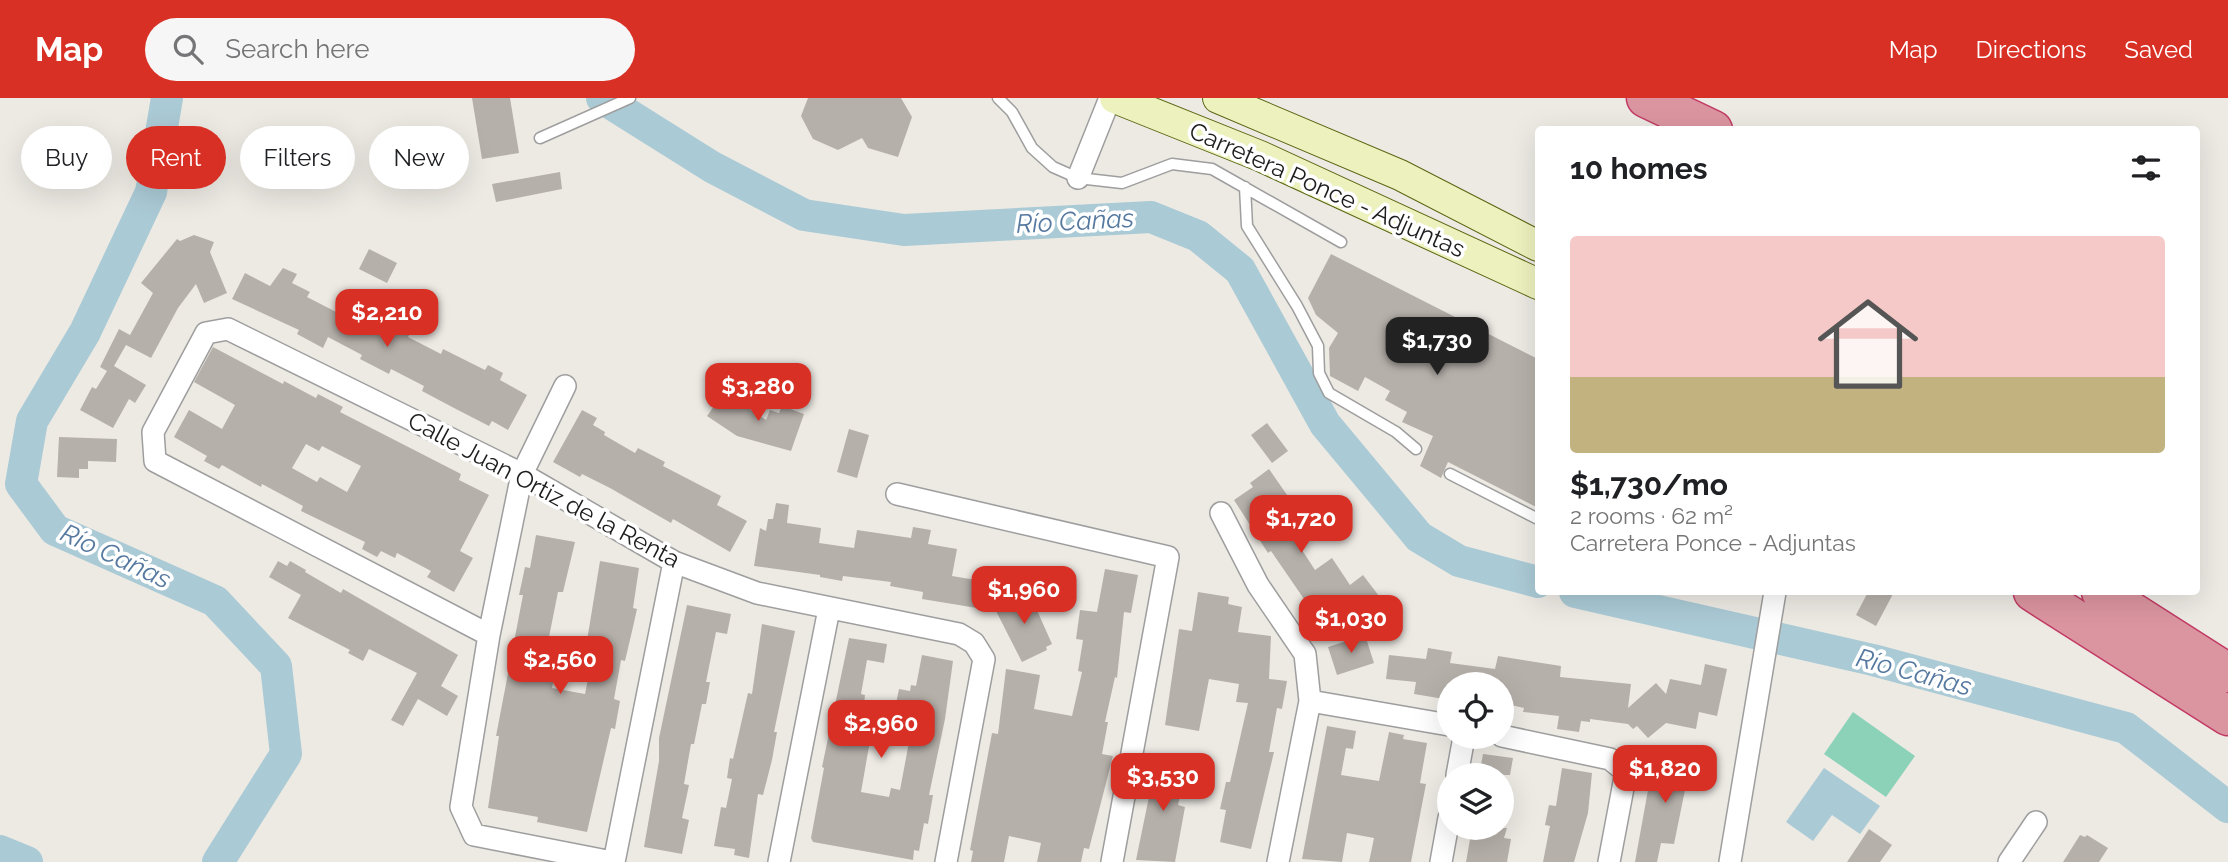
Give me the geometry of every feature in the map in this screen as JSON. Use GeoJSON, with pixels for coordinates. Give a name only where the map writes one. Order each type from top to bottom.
{"type":"FeatureCollection","features":[{"type":"Feature","properties":{"kind":"highway"},"geometry":{"type":"LineString","coordinates":[[1616,98],[1663,126]]}},
{"type":"Feature","properties":{"kind":"highway"},"geometry":{"type":"LineString","coordinates":[[1647,98],[1705,126]]}},
{"type":"Feature","properties":{"kind":"highway"},"geometry":{"type":"LineString","coordinates":[[2038,595],[2228,716]]}},
{"type":"Feature","properties":{"kind":"highway"},"geometry":{"type":"LineString","coordinates":[[2106,595],[2228,673]]}},
{"type":"Feature","properties":{"kind":"street"},"geometry":{"type":"LineString","coordinates":[[1078,178],[1113,98]]}},
{"type":"Feature","properties":{"kind":"street","name":"Carretera Ponce - Adjuntas"},"geometry":{"type":"LineString","coordinates":[[1113,98],[1260,156],[1535,283]]}},
{"type":"Feature","properties":{"kind":"street","name":"Carretera Ponce - Adjuntas"},"geometry":{"type":"LineString","coordinates":[[1218,98],[1400,175],[1535,244]]}},
{"type":"Feature","properties":{"kind":"street","name":"Calle Juan Ortiz de la Renta"},"geometry":{"type":"LineString","coordinates":[[489,635],[155,461],[153,432],[206,333],[228,329],[522,474],[674,562],[757,593],[958,634],[974,643],[984,659],[946,862]]}},
{"type":"Feature","properties":{"kind":"street"},"geometry":{"type":"LineString","coordinates":[[565,386],[522,474],[489,635],[461,807],[474,835],[613,862],[674,562]]}},
{"type":"Feature","properties":{"kind":"street"},"geometry":{"type":"LineString","coordinates":[[897,494],[1168,557],[1111,862]]}},
{"type":"Feature","properties":{"kind":"street"},"geometry":{"type":"LineString","coordinates":[[1221,513],[1258,585],[1305,654],[1310,701],[1278,862]]}},
{"type":"Feature","properties":{"kind":"street"},"geometry":{"type":"LineString","coordinates":[[1730,862],[1774,595]]}},
{"type":"Feature","properties":{"kind":"street"},"geometry":{"type":"LineString","coordinates":[[779,862],[829,609]]}},
{"type":"Feature","properties":{"kind":"street"},"geometry":{"type":"LineString","coordinates":[[1310,701],[1437,723]]}},
{"type":"Feature","properties":{"kind":"street"},"geometry":{"type":"LineString","coordinates":[[1514,739],[1610,759],[1626,772],[1609,862]]}},
{"type":"Feature","properties":{"kind":"street"},"geometry":{"type":"LineString","coordinates":[[2009,862],[2036,822]]}},
{"type":"Feature","properties":{"kind":"street"},"geometry":{"type":"LineString","coordinates":[[1441,862],[1445,840]]}},
{"type":"Feature","properties":{"kind":"lane"},"geometry":{"type":"LineString","coordinates":[[540,138],[630,98]]}},
{"type":"Feature","properties":{"kind":"lane"},"geometry":{"type":"LineString","coordinates":[[999,98],[1012,112],[1031,148],[1053,167],[1078,178],[1122,183],[1172,164],[1212,169],[1342,242]]}},
{"type":"Feature","properties":{"kind":"lane"},"geometry":{"type":"LineString","coordinates":[[1245,187],[1247,226],[1297,306],[1318,346],[1322,384],[1329,393],[1396,432],[1416,449]]}},
{"type":"Feature","properties":{"kind":"lane"},"geometry":{"type":"LineString","coordinates":[[1450,474],[1535,517]]}},
{"type":"Feature","properties":{"kind":"green space"},"geometry":{"type":"Polygon","coordinates":[[[1853,712],[1915,756],[1886,797],[1824,754],[1853,712]]]}},
{"type":"Feature","properties":{"kind":"water"},"geometry":{"type":"Polygon","coordinates":[[[1824,768],[1880,806],[1860,834],[1832,815],[1813,841],[1786,822],[1824,768]]]}},
{"type":"Feature","properties":{"kind":"building"},"geometry":{"type":"Polygon","coordinates":[[[472,98],[510,98],[519,153],[482,159],[472,98]]]}},
{"type":"Feature","properties":{"kind":"building"},"geometry":{"type":"Polygon","coordinates":[[[808,98],[901,98],[912,117],[898,157],[868,148],[862,138],[838,150],[813,139],[801,116],[808,98]]]}},
{"type":"Feature","properties":{"kind":"building"},"geometry":{"type":"Polygon","coordinates":[[[560,172],[562,189],[496,202],[492,184],[560,172]]]}},
{"type":"Feature","properties":{"kind":"building"},"geometry":{"type":"Polygon","coordinates":[[[194,235],[214,242],[210,252],[227,293],[204,303],[196,284],[178,308],[151,358],[126,345],[114,366],[146,385],[135,403],[129,399],[113,428],[80,410],[92,387],[96,389],[107,371],[100,367],[119,329],[130,335],[153,293],[141,283],[177,239],[180,241],[194,235]]]}},
{"type":"Feature","properties":{"kind":"building"},"geometry":{"type":"Polygon","coordinates":[[[369,249],[397,263],[387,283],[359,269],[369,249]]]}},
{"type":"Feature","properties":{"kind":"building"},"geometry":{"type":"Polygon","coordinates":[[[1331,254],[1535,357],[1535,506],[1448,462],[1441,478],[1420,466],[1433,436],[1402,422],[1407,412],[1385,400],[1390,391],[1365,377],[1358,391],[1330,376],[1329,348],[1338,333],[1316,315],[1308,298],[1331,254]]]}},
{"type":"Feature","properties":{"kind":"building"},"geometry":{"type":"Polygon","coordinates":[[[283,268],[297,274],[292,283],[310,292],[307,297],[342,315],[348,302],[411,331],[408,337],[441,354],[443,349],[485,370],[488,365],[503,373],[500,380],[527,395],[508,430],[492,421],[489,426],[454,408],[422,391],[424,386],[391,369],[389,374],[360,359],[362,355],[328,337],[323,348],[297,334],[299,330],[232,299],[245,273],[270,286],[283,268]]]}},
{"type":"Feature","properties":{"kind":"building"},"geometry":{"type":"Polygon","coordinates":[[[213,347],[283,384],[284,381],[316,398],[318,394],[343,407],[340,412],[461,474],[459,480],[489,495],[460,551],[473,558],[454,592],[427,577],[431,571],[397,553],[395,558],[381,551],[377,557],[362,549],[365,542],[301,511],[303,506],[262,484],[261,487],[222,465],[219,469],[204,461],[207,456],[174,437],[189,410],[222,429],[235,405],[194,382],[213,347]],[[306,444],[292,468],[317,482],[320,477],[347,492],[361,466],[322,446],[319,451],[306,444]]]}},
{"type":"Feature","properties":{"kind":"building"},"geometry":{"type":"Polygon","coordinates":[[[724,392],[766,420],[770,410],[779,413],[782,406],[804,414],[791,451],[737,436],[707,416],[724,392]]]}},
{"type":"Feature","properties":{"kind":"building"},"geometry":{"type":"Polygon","coordinates":[[[582,410],[597,418],[593,425],[605,432],[604,435],[635,453],[638,448],[665,462],[663,466],[721,496],[717,505],[747,521],[730,552],[673,519],[671,523],[610,488],[582,474],[580,477],[553,462],[582,410]]]}},
{"type":"Feature","properties":{"kind":"building"},"geometry":{"type":"Polygon","coordinates":[[[1267,423],[1288,451],[1272,463],[1251,435],[1267,423]]]}},
{"type":"Feature","properties":{"kind":"building"},"geometry":{"type":"Polygon","coordinates":[[[849,429],[869,435],[857,478],[837,472],[849,429]]]}},
{"type":"Feature","properties":{"kind":"building"},"geometry":{"type":"Polygon","coordinates":[[[59,437],[117,439],[116,462],[88,461],[88,469],[79,469],[79,478],[57,477],[59,437]]]}},
{"type":"Feature","properties":{"kind":"building"},"geometry":{"type":"Polygon","coordinates":[[[1269,469],[1308,525],[1293,536],[1315,570],[1332,558],[1350,585],[1363,575],[1379,596],[1328,634],[1271,551],[1268,553],[1234,500],[1253,487],[1250,483],[1269,469]]]}},
{"type":"Feature","properties":{"kind":"building"},"geometry":{"type":"Polygon","coordinates":[[[776,503],[789,505],[787,523],[821,528],[819,543],[854,548],[857,530],[911,538],[913,527],[931,530],[928,544],[957,549],[952,576],[988,582],[983,609],[922,599],[923,592],[890,586],[891,582],[843,576],[842,581],[820,575],[754,566],[760,528],[766,531],[768,519],[773,519],[776,503]]]}},
{"type":"Feature","properties":{"kind":"building"},"geometry":{"type":"Polygon","coordinates":[[[536,535],[575,542],[563,592],[558,592],[548,642],[553,643],[550,658],[558,659],[552,688],[585,694],[593,654],[585,653],[600,561],[639,568],[633,608],[637,609],[625,661],[621,660],[614,699],[620,701],[615,729],[611,728],[587,832],[537,822],[538,817],[488,808],[499,736],[496,736],[523,595],[519,595],[525,567],[530,568],[536,535]]]}},
{"type":"Feature","properties":{"kind":"building"},"geometry":{"type":"Polygon","coordinates":[[[278,561],[287,566],[290,561],[341,593],[343,589],[458,655],[441,686],[458,696],[447,716],[418,699],[403,726],[391,720],[417,673],[369,649],[363,661],[348,653],[350,650],[288,618],[301,595],[269,577],[278,561]]]}},
{"type":"Feature","properties":{"kind":"building"},"geometry":{"type":"Polygon","coordinates":[[[1105,569],[1138,575],[1131,613],[1124,612],[1117,678],[1115,677],[1105,722],[1108,722],[1102,754],[1113,756],[1089,849],[1084,848],[1081,862],[1037,862],[1041,843],[1009,836],[1004,862],[971,862],[973,851],[970,850],[992,733],[998,734],[1006,669],[1040,675],[1034,709],[1072,716],[1082,672],[1078,671],[1083,640],[1076,639],[1080,610],[1097,612],[1105,569]]]}},
{"type":"Feature","properties":{"kind":"building"},"geometry":{"type":"Polygon","coordinates":[[[1028,590],[1052,644],[1046,647],[1047,650],[1022,662],[994,607],[1028,590]]]}},
{"type":"Feature","properties":{"kind":"building"},"geometry":{"type":"Polygon","coordinates":[[[1198,592],[1229,597],[1228,604],[1242,607],[1238,632],[1271,636],[1269,679],[1287,681],[1282,709],[1277,708],[1269,752],[1274,752],[1251,849],[1220,842],[1226,810],[1220,809],[1226,782],[1230,782],[1248,703],[1236,702],[1239,684],[1209,679],[1199,731],[1165,725],[1179,629],[1192,631],[1198,592]]]}},
{"type":"Feature","properties":{"kind":"building"},"geometry":{"type":"Polygon","coordinates":[[[1866,595],[1892,595],[1876,626],[1856,615],[1866,595]]]}},
{"type":"Feature","properties":{"kind":"building"},"geometry":{"type":"Polygon","coordinates":[[[687,605],[731,614],[727,634],[716,632],[706,682],[710,682],[706,704],[702,704],[694,744],[691,744],[684,784],[689,785],[682,818],[689,820],[682,854],[644,847],[659,761],[659,738],[687,605]]]}},
{"type":"Feature","properties":{"kind":"building"},"geometry":{"type":"Polygon","coordinates":[[[762,624],[795,631],[774,732],[777,732],[772,760],[763,795],[758,794],[749,858],[734,855],[735,849],[714,846],[721,807],[726,808],[732,779],[727,778],[730,758],[733,759],[748,693],[752,694],[762,624]]]}},
{"type":"Feature","properties":{"kind":"building"},"geometry":{"type":"Polygon","coordinates":[[[1365,635],[1374,663],[1337,675],[1328,647],[1365,635]]]}},
{"type":"Feature","properties":{"kind":"building"},"geometry":{"type":"Polygon","coordinates":[[[849,638],[887,644],[884,663],[867,660],[861,694],[865,695],[863,714],[893,718],[899,689],[910,691],[911,685],[916,686],[922,655],[953,661],[945,719],[929,795],[933,795],[928,824],[924,823],[919,851],[914,850],[913,860],[813,842],[811,838],[824,768],[822,767],[849,638]],[[871,735],[861,792],[889,797],[891,788],[900,790],[909,742],[871,735]]]}},
{"type":"Feature","properties":{"kind":"building"},"geometry":{"type":"Polygon","coordinates":[[[1428,648],[1452,652],[1450,663],[1495,669],[1498,656],[1561,666],[1560,677],[1631,684],[1628,708],[1656,683],[1666,694],[1670,679],[1701,685],[1705,664],[1727,669],[1717,716],[1699,712],[1696,729],[1666,723],[1648,738],[1637,726],[1633,729],[1628,724],[1590,719],[1590,722],[1581,721],[1579,732],[1557,729],[1559,716],[1523,712],[1524,708],[1514,706],[1514,672],[1437,672],[1437,698],[1414,694],[1416,682],[1386,679],[1389,655],[1426,659],[1428,648]]]}},
{"type":"Feature","properties":{"kind":"building"},"geometry":{"type":"Polygon","coordinates":[[[1327,726],[1356,731],[1353,749],[1346,748],[1341,775],[1379,781],[1389,732],[1404,735],[1403,739],[1427,743],[1420,783],[1426,784],[1411,862],[1369,862],[1374,838],[1347,833],[1342,862],[1302,859],[1327,726]]]}},
{"type":"Feature","properties":{"kind":"building"},"geometry":{"type":"Polygon","coordinates":[[[1158,753],[1175,757],[1173,767],[1186,769],[1178,805],[1185,807],[1175,862],[1136,860],[1158,753]]]}},
{"type":"Feature","properties":{"kind":"building"},"geometry":{"type":"Polygon","coordinates":[[[1483,754],[1513,758],[1512,763],[1481,763],[1483,754]]]}},
{"type":"Feature","properties":{"kind":"building"},"geometry":{"type":"Polygon","coordinates":[[[1658,755],[1700,762],[1695,791],[1685,790],[1674,844],[1661,843],[1657,862],[1635,862],[1648,790],[1652,790],[1658,755]]]}},
{"type":"Feature","properties":{"kind":"building"},"geometry":{"type":"Polygon","coordinates":[[[1562,768],[1592,773],[1588,813],[1574,862],[1543,862],[1550,826],[1545,825],[1549,805],[1556,806],[1562,768]]]}},
{"type":"Feature","properties":{"kind":"building"},"geometry":{"type":"Polygon","coordinates":[[[1869,829],[1892,845],[1880,862],[1847,862],[1869,829]]]}},
{"type":"Feature","properties":{"kind":"building"},"geometry":{"type":"Polygon","coordinates":[[[2080,835],[2087,835],[2108,848],[2099,862],[2063,862],[2080,835]]]}},
{"type":"Feature","properties":{"kind":"building"},"geometry":{"type":"Polygon","coordinates":[[[1470,840],[1511,840],[1507,862],[1466,862],[1470,840]]]}},
{"type":"Feature","properties":{"kind":"waterway","name":"Río Cañas"},"geometry":{"type":"LineString","coordinates":[[167,98],[151,192],[85,332],[32,421],[21,484],[55,530],[215,601],[276,666],[286,754],[218,862]]}},
{"type":"Feature","properties":{"kind":"waterway","name":"Río Cañas"},"geometry":{"type":"LineString","coordinates":[[602,98],[712,167],[804,215],[904,230],[1151,217],[1198,236],[1240,270],[1325,424],[1419,537],[1459,561],[1535,581]]}},
{"type":"Feature","properties":{"kind":"waterway","name":"Río Cañas"},"geometry":{"type":"LineString","coordinates":[[1588,595],[1873,660],[2126,728],[2228,807]]}},
{"type":"Feature","properties":{"kind":"waterway","name":"Río Cañas"},"geometry":{"type":"LineString","coordinates":[[0,851],[27,862]]}}]}
